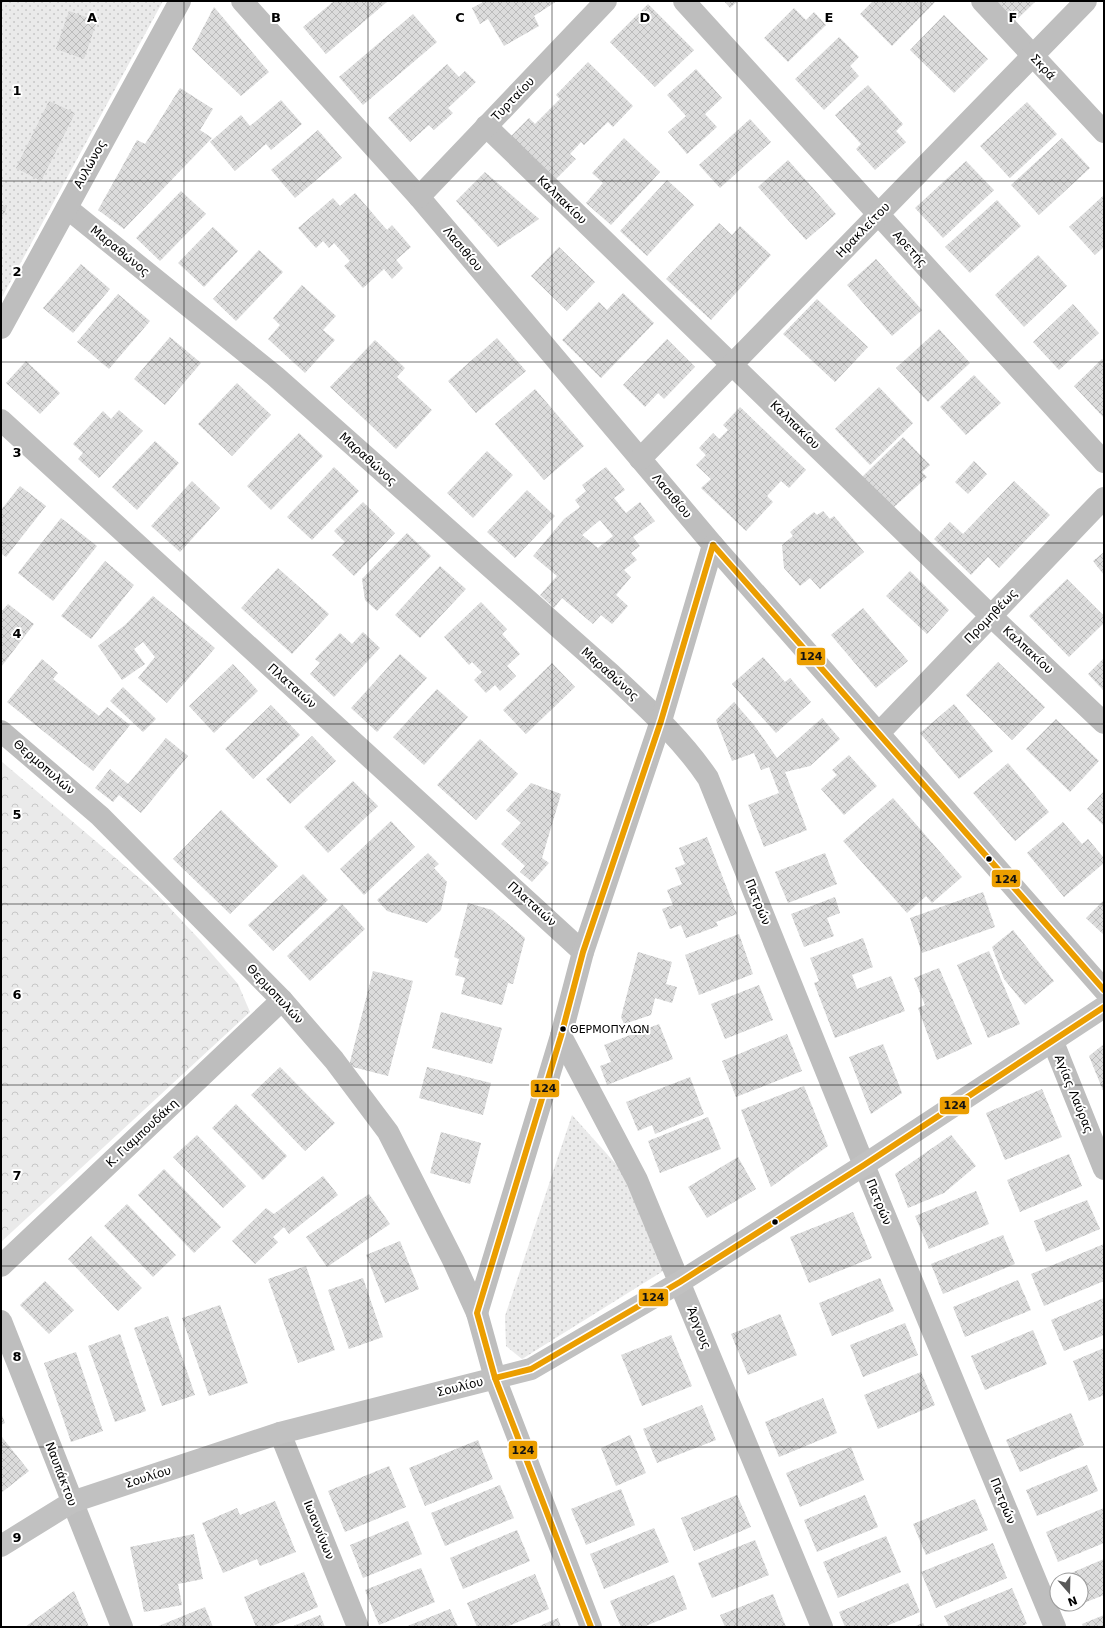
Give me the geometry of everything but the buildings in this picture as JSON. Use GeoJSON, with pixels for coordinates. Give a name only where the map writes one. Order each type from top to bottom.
{"type":"FeatureCollection","features":[{"type":"Feature","properties":{"kind":"street","name":"Αυλώνος"},"geometry":{"type":"LineString","coordinates":[[1,328],[180,1]]}},
{"type":"Feature","properties":{"kind":"street","name":"Λασιθίου"},"geometry":{"type":"LineString","coordinates":[[242,1],[419,197],[713,545],[1104,990]]}},
{"type":"Feature","properties":{"kind":"street","name":"Τυρταίου"},"geometry":{"type":"LineString","coordinates":[[419,197],[606,1]]}},
{"type":"Feature","properties":{"kind":"street","name":"Αρετής"},"geometry":{"type":"LineString","coordinates":[[684,1],[1104,462]]}},
{"type":"Feature","properties":{"kind":"street","name":"Σκρά"},"geometry":{"type":"LineString","coordinates":[[982,1],[1104,132]]}},
{"type":"Feature","properties":{"kind":"street","name":"Ηρακλείτου"},"geometry":{"type":"LineString","coordinates":[[640,459],[1086,1]]}},
{"type":"Feature","properties":{"kind":"street","name":"Καλπακίου"},"geometry":{"type":"LineString","coordinates":[[486,126],[991,616],[1104,723]]}},
{"type":"Feature","properties":{"kind":"street","name":"Μαραθώνος"},"geometry":{"type":"LineString","coordinates":[[67,208],[275,376],[611,674],[660,721]]}},
{"type":"Feature","properties":{"kind":"street","name":"Πλαταιών"},"geometry":{"type":"LineString","coordinates":[[1,420],[583,952]]}},
{"type":"Feature","properties":{"kind":"street","name":"Προμηθέως"},"geometry":{"type":"LineString","coordinates":[[879,733],[1104,498]]}},
{"type":"Feature","properties":{"kind":"street"},"geometry":{"type":"LineString","coordinates":[[477,1313],[561,1036],[583,952],[660,721],[713,545]]}},
{"type":"Feature","properties":{"kind":"street","name":"Πατρών"},"geometry":{"type":"LineString","coordinates":[[660,721],[692,754],[708,778],[864,1166],[1055,1627]]}},
{"type":"Feature","properties":{"kind":"street","name":"Θερμοπυλών"},"geometry":{"type":"LineString","coordinates":[[1,731],[100,816],[282,1000],[334,1060],[388,1132],[454,1262],[477,1313],[495,1378],[591,1627]]}},
{"type":"Feature","properties":{"kind":"street","name":"Κ. Γιαμπουδάκη"},"geometry":{"type":"LineString","coordinates":[[1,1266],[282,1000]]}},
{"type":"Feature","properties":{"kind":"street","name":"Σουλίου"},"geometry":{"type":"LineString","coordinates":[[1,1546],[72,1502],[280,1433],[532,1369],[680,1282],[864,1166],[1104,1007]]}},
{"type":"Feature","properties":{"kind":"street","name":"Άργους"},"geometry":{"type":"LineString","coordinates":[[561,1036],[637,1180],[822,1627]]}},
{"type":"Feature","properties":{"kind":"street","name":"Αγίας Λαύρας"},"geometry":{"type":"LineString","coordinates":[[1053,1042],[1104,1169]]}},
{"type":"Feature","properties":{"kind":"street","name":"Ναυπάκτου"},"geometry":{"type":"LineString","coordinates":[[1,1321],[122,1627]]}},
{"type":"Feature","properties":{"kind":"street","name":"Ιωαννίνων"},"geometry":{"type":"LineString","coordinates":[[280,1433],[358,1627]]}},
{"type":"Feature","properties":{"kind":"green space"},"geometry":{"type":"Polygon","coordinates":[[[1,1],[163,1],[1,299],[1,1]]]}},
{"type":"Feature","properties":{"kind":"green space"},"geometry":{"type":"Polygon","coordinates":[[[1,761],[151,888],[199,939],[238,984],[250,1012],[1,1242],[1,761]]]}},
{"type":"Feature","properties":{"kind":"green space"},"geometry":{"type":"Polygon","coordinates":[[[572,1115],[632,1182],[668,1268],[522,1359],[506,1346],[505,1316],[572,1115]]]}},
{"type":"Feature","properties":{"kind":"transit line","name":"124"},"geometry":{"type":"LineString","coordinates":[[713,545],[1104,990]]}},
{"type":"Feature","properties":{"kind":"transit line","name":"124"},"geometry":{"type":"LineString","coordinates":[[591,1627],[495,1378],[477,1313],[561,1036],[583,952],[661,721],[713,545]]}},
{"type":"Feature","properties":{"kind":"transit line","name":"124"},"geometry":{"type":"LineString","coordinates":[[495,1378],[531,1369],[680,1282],[864,1165],[1104,1007]]}},
{"type":"Feature","properties":{"kind":"place","name":"ΘΕΡΜΟΠΥΛΩΝ"},"geometry":{"type":"Point","coordinates":[563,1029]}}]}
